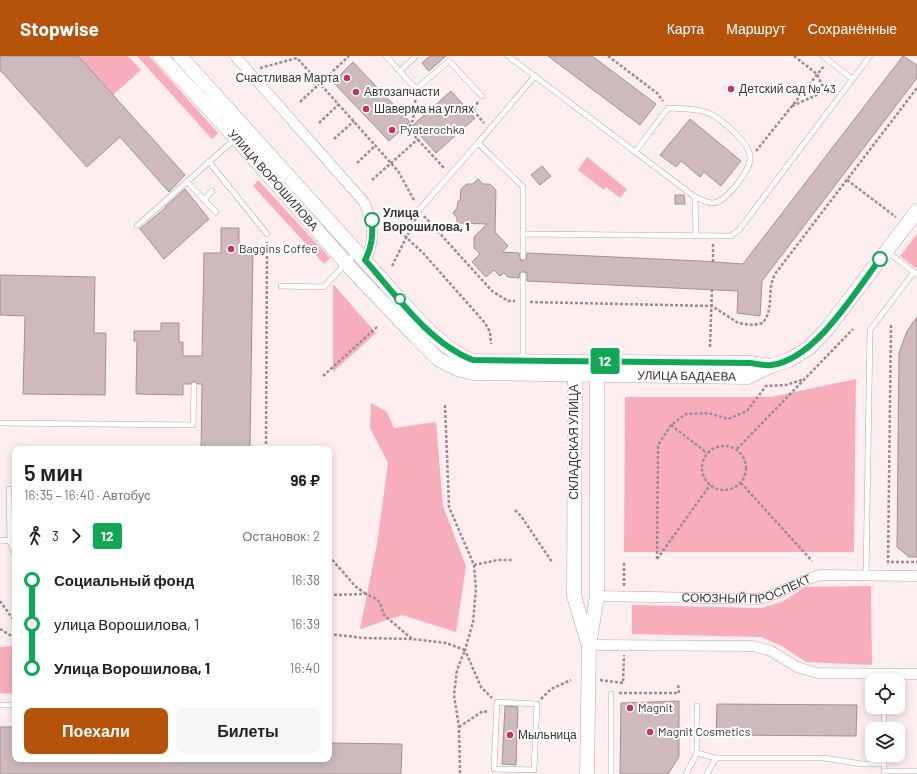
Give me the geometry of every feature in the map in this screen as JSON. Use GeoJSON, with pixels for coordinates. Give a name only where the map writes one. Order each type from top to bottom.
{"type":"FeatureCollection","features":[{"type":"Feature","properties":{"kind":"street","name":"УЛИЦА ВОРОШИЛОВА"},"geometry":{"type":"LineString","coordinates":[[160,56],[241,133]]}},
{"type":"Feature","properties":{"kind":"street","name":"УЛИЦА ВОРОШИЛОВА"},"geometry":{"type":"LineString","coordinates":[[180,56],[241,133],[356,263],[438,359],[460,363]]}},
{"type":"Feature","properties":{"kind":"street"},"geometry":{"type":"LineString","coordinates":[[235,56],[364,202],[372,220],[373,236],[370,251],[356,263]]}},
{"type":"Feature","properties":{"kind":"street","name":"УЛИЦА БАДАЕВА"},"geometry":{"type":"LineString","coordinates":[[460,363],[473,373],[748,377],[771,366],[789,360],[809,348],[827,329],[917,210]]}},
{"type":"Feature","properties":{"kind":"street","name":"УЛИЦА БАДАЕВА"},"geometry":{"type":"LineString","coordinates":[[460,363],[473,360],[582,361],[750,363],[771,366]]}},
{"type":"Feature","properties":{"kind":"street","name":"СКЛАДСКАЯ УЛИЦА"},"geometry":{"type":"LineString","coordinates":[[587,774],[589,645],[597,596],[598,375],[582,361],[574,375],[574,596],[589,645]]}},
{"type":"Feature","properties":{"kind":"street","name":"СОЮЗНЫЙ ПРОСПЕКТ"},"geometry":{"type":"LineString","coordinates":[[574,596],[759,599],[773,596],[808,578],[820,575],[917,576]]}},
{"type":"Feature","properties":{"kind":"street"},"geometry":{"type":"LineString","coordinates":[[589,645],[753,646],[771,651],[797,667],[817,673],[865,676]]}},
{"type":"Feature","properties":{"kind":"street"},"geometry":{"type":"LineString","coordinates":[[905,675],[917,674]]}},
{"type":"Feature","properties":{"kind":"lane"},"geometry":{"type":"LineString","coordinates":[[386,56],[416,89],[449,61],[482,96]]}},
{"type":"Feature","properties":{"kind":"lane"},"geometry":{"type":"LineString","coordinates":[[400,71],[416,56]]}},
{"type":"Feature","properties":{"kind":"lane"},"geometry":{"type":"LineString","coordinates":[[508,56],[535,76],[635,152],[695,197],[713,203],[721,201],[728,196],[748,167],[750,158],[745,142],[713,116],[699,110],[668,108],[635,152]]}},
{"type":"Feature","properties":{"kind":"lane"},"geometry":{"type":"LineString","coordinates":[[823,56],[852,79]]}},
{"type":"Feature","properties":{"kind":"lane"},"geometry":{"type":"LineString","coordinates":[[523,234],[731,236],[739,230],[870,56]]}},
{"type":"Feature","properties":{"kind":"lane"},"geometry":{"type":"LineString","coordinates":[[420,210],[535,76]]}},
{"type":"Feature","properties":{"kind":"lane"},"geometry":{"type":"LineString","coordinates":[[137,226],[241,133]]}},
{"type":"Feature","properties":{"kind":"lane"},"geometry":{"type":"LineString","coordinates":[[478,143],[523,188],[523,257]]}},
{"type":"Feature","properties":{"kind":"lane"},"geometry":{"type":"LineString","coordinates":[[209,162],[267,234]]}},
{"type":"Feature","properties":{"kind":"lane"},"geometry":{"type":"LineString","coordinates":[[187,182],[216,212]]}},
{"type":"Feature","properties":{"kind":"lane"},"geometry":{"type":"LineString","coordinates":[[204,200],[212,191]]}},
{"type":"Feature","properties":{"kind":"lane"},"geometry":{"type":"LineString","coordinates":[[695,197],[696,236]]}},
{"type":"Feature","properties":{"kind":"lane"},"geometry":{"type":"LineString","coordinates":[[866,576],[870,330],[915,273],[886,251]]}},
{"type":"Feature","properties":{"kind":"lane"},"geometry":{"type":"LineString","coordinates":[[281,286],[324,287],[356,263]]}},
{"type":"Feature","properties":{"kind":"lane"},"geometry":{"type":"LineString","coordinates":[[523,275],[523,361]]}},
{"type":"Feature","properties":{"kind":"lane"},"geometry":{"type":"LineString","coordinates":[[0,423],[193,425],[194,385]]}},
{"type":"Feature","properties":{"kind":"lane"},"geometry":{"type":"LineString","coordinates":[[9,489],[10,540],[12,546]]}},
{"type":"Feature","properties":{"kind":"lane"},"geometry":{"type":"LineString","coordinates":[[0,540],[10,540]]}},
{"type":"Feature","properties":{"kind":"lane"},"geometry":{"type":"LineString","coordinates":[[611,694],[611,774]]}},
{"type":"Feature","properties":{"kind":"lane"},"geometry":{"type":"LineString","coordinates":[[497,702],[537,704],[534,772],[494,769],[497,702]]}},
{"type":"Feature","properties":{"kind":"lane"},"geometry":{"type":"LineString","coordinates":[[0,705],[12,705]]}},
{"type":"Feature","properties":{"kind":"lane"},"geometry":{"type":"LineString","coordinates":[[686,774],[697,753],[697,706]]}},
{"type":"Feature","properties":{"kind":"lane"},"geometry":{"type":"LineString","coordinates":[[697,753],[716,758],[824,758],[862,764],[884,764],[884,772],[917,771]]}},
{"type":"Feature","properties":{"kind":"lane"},"geometry":{"type":"LineString","coordinates":[[707,774],[716,758]]}},
{"type":"Feature","properties":{"kind":"path"},"geometry":{"type":"LineString","coordinates":[[300,102],[349,56]]}},
{"type":"Feature","properties":{"kind":"path"},"geometry":{"type":"LineString","coordinates":[[608,56],[657,93],[668,108]]}},
{"type":"Feature","properties":{"kind":"path"},"geometry":{"type":"LineString","coordinates":[[794,56],[817,74],[825,91]]}},
{"type":"Feature","properties":{"kind":"path"},"geometry":{"type":"LineString","coordinates":[[258,69],[298,57],[398,170],[420,210],[492,291],[508,301],[712,306],[738,323],[753,325],[763,322],[769,314],[771,303],[770,290],[775,274],[917,88]]}},
{"type":"Feature","properties":{"kind":"path"},"geometry":{"type":"LineString","coordinates":[[750,158],[828,60]]}},
{"type":"Feature","properties":{"kind":"path"},"geometry":{"type":"LineString","coordinates":[[792,106],[852,79]]}},
{"type":"Feature","properties":{"kind":"path"},"geometry":{"type":"LineString","coordinates":[[416,89],[413,120],[408,129],[450,176]]}},
{"type":"Feature","properties":{"kind":"path"},"geometry":{"type":"LineString","coordinates":[[482,96],[473,110],[490,130]]}},
{"type":"Feature","properties":{"kind":"path"},"geometry":{"type":"LineString","coordinates":[[319,123],[339,104]]}},
{"type":"Feature","properties":{"kind":"path"},"geometry":{"type":"LineString","coordinates":[[334,139],[354,121]]}},
{"type":"Feature","properties":{"kind":"path"},"geometry":{"type":"LineString","coordinates":[[372,180],[418,139]]}},
{"type":"Feature","properties":{"kind":"path"},"geometry":{"type":"LineString","coordinates":[[357,163],[376,145]]}},
{"type":"Feature","properties":{"kind":"path"},"geometry":{"type":"LineString","coordinates":[[847,180],[896,218]]}},
{"type":"Feature","properties":{"kind":"path"},"geometry":{"type":"LineString","coordinates":[[392,266],[420,210]]}},
{"type":"Feature","properties":{"kind":"path"},"geometry":{"type":"LineString","coordinates":[[390,222],[407,237],[485,323],[490,332],[491,344]]}},
{"type":"Feature","properties":{"kind":"path"},"geometry":{"type":"LineString","coordinates":[[266,446],[267,234]]}},
{"type":"Feature","properties":{"kind":"path"},"geometry":{"type":"LineString","coordinates":[[713,262],[714,236]]}},
{"type":"Feature","properties":{"kind":"path"},"geometry":{"type":"LineString","coordinates":[[710,346],[712,289]]}},
{"type":"Feature","properties":{"kind":"path"},"geometry":{"type":"LineString","coordinates":[[891,325],[888,562],[917,562]]}},
{"type":"Feature","properties":{"kind":"path"},"geometry":{"type":"LineString","coordinates":[[323,376],[378,326]]}},
{"type":"Feature","properties":{"kind":"path"},"geometry":{"type":"LineString","coordinates":[[737,450],[853,329]]}},
{"type":"Feature","properties":{"kind":"path"},"geometry":{"type":"LineString","coordinates":[[710,485],[657,559],[658,445],[671,425],[686,414],[708,413],[728,419],[747,412],[766,386],[786,385],[804,379]]}},
{"type":"Feature","properties":{"kind":"path"},"geometry":{"type":"LineString","coordinates":[[445,405],[449,507],[474,565],[476,589],[473,622],[465,650],[457,670],[454,695],[459,727],[460,774]]}},
{"type":"Feature","properties":{"kind":"path"},"geometry":{"type":"LineString","coordinates":[[671,425],[707,453]]}},
{"type":"Feature","properties":{"kind":"path"},"geometry":{"type":"LineString","coordinates":[[726,445],[737,450],[744,458],[747,465],[746,472],[741,483],[732,489],[724,490],[710,485],[702,473],[702,466],[707,453],[719,446],[726,445]]}},
{"type":"Feature","properties":{"kind":"path"},"geometry":{"type":"LineString","coordinates":[[741,483],[812,561]]}},
{"type":"Feature","properties":{"kind":"path"},"geometry":{"type":"LineString","coordinates":[[515,510],[521,516],[552,562]]}},
{"type":"Feature","properties":{"kind":"path"},"geometry":{"type":"LineString","coordinates":[[332,559],[355,586],[366,594],[375,598],[380,603],[384,615],[412,639]]}},
{"type":"Feature","properties":{"kind":"path"},"geometry":{"type":"LineString","coordinates":[[474,565],[498,560],[513,560]]}},
{"type":"Feature","properties":{"kind":"path"},"geometry":{"type":"LineString","coordinates":[[624,563],[624,592]]}},
{"type":"Feature","properties":{"kind":"path"},"geometry":{"type":"LineString","coordinates":[[332,595],[366,594]]}},
{"type":"Feature","properties":{"kind":"path"},"geometry":{"type":"LineString","coordinates":[[0,601],[12,618]]}},
{"type":"Feature","properties":{"kind":"path"},"geometry":{"type":"LineString","coordinates":[[0,629],[12,635]]}},
{"type":"Feature","properties":{"kind":"path"},"geometry":{"type":"LineString","coordinates":[[332,634],[364,638],[412,639],[446,643],[465,650],[481,687],[497,702]]}},
{"type":"Feature","properties":{"kind":"path"},"geometry":{"type":"LineString","coordinates":[[598,680],[624,683],[624,652]]}},
{"type":"Feature","properties":{"kind":"path"},"geometry":{"type":"LineString","coordinates":[[537,704],[551,689],[571,680]]}},
{"type":"Feature","properties":{"kind":"path"},"geometry":{"type":"LineString","coordinates":[[611,681],[611,694],[678,693],[678,684]]}},
{"type":"Feature","properties":{"kind":"path"},"geometry":{"type":"LineString","coordinates":[[459,727],[466,720],[483,711],[496,712]]}},
{"type":"Feature","properties":{"kind":"shaded area"},"geometry":{"type":"Polygon","coordinates":[[[78,56],[128,56],[141,70],[113,95],[78,56]]]}},
{"type":"Feature","properties":{"kind":"shaded area"},"geometry":{"type":"Polygon","coordinates":[[[137,56],[149,56],[218,133],[212,139],[137,56]]]}},
{"type":"Feature","properties":{"kind":"shaded area"},"geometry":{"type":"Polygon","coordinates":[[[587,157],[627,189],[620,198],[606,187],[604,190],[578,170],[587,157]]]}},
{"type":"Feature","properties":{"kind":"shaded area"},"geometry":{"type":"Polygon","coordinates":[[[258,180],[330,258],[324,264],[253,186],[258,180]]]}},
{"type":"Feature","properties":{"kind":"shaded area"},"geometry":{"type":"Polygon","coordinates":[[[917,234],[917,269],[900,256],[917,234]]]}},
{"type":"Feature","properties":{"kind":"shaded area"},"geometry":{"type":"Polygon","coordinates":[[[333,284],[376,333],[333,372],[333,284]]]}},
{"type":"Feature","properties":{"kind":"shaded area"},"geometry":{"type":"Polygon","coordinates":[[[856,379],[854,552],[624,552],[625,397],[771,397],[856,379]]]}},
{"type":"Feature","properties":{"kind":"shaded area"},"geometry":{"type":"Polygon","coordinates":[[[371,403],[387,412],[394,428],[436,422],[443,506],[466,566],[456,632],[402,615],[360,629],[377,544],[388,463],[370,428],[371,403]]]}},
{"type":"Feature","properties":{"kind":"shaded area"},"geometry":{"type":"Polygon","coordinates":[[[871,586],[872,665],[806,662],[780,645],[761,637],[632,634],[632,605],[761,608],[782,602],[805,587],[871,586]]]}},
{"type":"Feature","properties":{"kind":"shaded area"},"geometry":{"type":"Polygon","coordinates":[[[12,646],[12,694],[0,693],[0,647],[12,646]]]}},
{"type":"Feature","properties":{"kind":"building"},"geometry":{"type":"Polygon","coordinates":[[[0,56],[78,56],[185,175],[169,192],[120,137],[87,167],[0,70],[0,56]]]}},
{"type":"Feature","properties":{"kind":"building"},"geometry":{"type":"Polygon","coordinates":[[[430,56],[446,56],[429,71],[422,63],[430,56]]]}},
{"type":"Feature","properties":{"kind":"building"},"geometry":{"type":"Polygon","coordinates":[[[548,56],[592,56],[656,104],[640,125],[548,56]]]}},
{"type":"Feature","properties":{"kind":"building"},"geometry":{"type":"Polygon","coordinates":[[[903,56],[917,65],[917,78],[762,281],[760,316],[737,313],[738,291],[527,281],[527,273],[523,271],[520,273],[519,278],[508,277],[504,273],[500,276],[494,270],[486,277],[472,262],[480,254],[474,248],[474,237],[487,224],[457,223],[457,218],[453,213],[457,208],[458,201],[460,201],[461,189],[467,184],[473,184],[478,179],[483,184],[490,184],[496,190],[495,232],[508,246],[502,252],[519,253],[521,261],[526,259],[527,253],[743,264],[903,56]]]}},
{"type":"Feature","properties":{"kind":"building"},"geometry":{"type":"Polygon","coordinates":[[[353,62],[410,122],[389,141],[333,82],[353,62]]]}},
{"type":"Feature","properties":{"kind":"building"},"geometry":{"type":"Polygon","coordinates":[[[451,91],[475,118],[436,153],[412,126],[451,91]]]}},
{"type":"Feature","properties":{"kind":"building"},"geometry":{"type":"Polygon","coordinates":[[[690,119],[741,161],[721,186],[704,172],[700,177],[681,161],[676,167],[660,155],[690,119]]]}},
{"type":"Feature","properties":{"kind":"building"},"geometry":{"type":"Polygon","coordinates":[[[542,166],[551,176],[540,185],[531,175],[542,166]]]}},
{"type":"Feature","properties":{"kind":"building"},"geometry":{"type":"Polygon","coordinates":[[[185,189],[209,219],[164,259],[140,229],[185,189]]]}},
{"type":"Feature","properties":{"kind":"building"},"geometry":{"type":"Polygon","coordinates":[[[675,195],[684,195],[685,204],[675,204],[675,195]]]}},
{"type":"Feature","properties":{"kind":"building"},"geometry":{"type":"Polygon","coordinates":[[[221,228],[239,228],[239,248],[253,248],[250,446],[201,446],[202,384],[198,384],[194,381],[190,384],[183,384],[183,395],[136,394],[137,341],[134,341],[134,331],[161,331],[161,323],[179,323],[179,342],[183,342],[183,356],[202,356],[204,253],[221,253],[221,228]]]}},
{"type":"Feature","properties":{"kind":"building"},"geometry":{"type":"Polygon","coordinates":[[[0,275],[95,277],[94,333],[106,333],[105,395],[23,394],[25,316],[0,315],[0,275]]]}},
{"type":"Feature","properties":{"kind":"building"},"geometry":{"type":"Polygon","coordinates":[[[917,317],[917,557],[909,557],[897,547],[899,353],[907,331],[917,317]]]}},
{"type":"Feature","properties":{"kind":"building"},"geometry":{"type":"Polygon","coordinates":[[[679,701],[679,757],[668,774],[620,774],[621,703],[679,701]]]}},
{"type":"Feature","properties":{"kind":"building"},"geometry":{"type":"Polygon","coordinates":[[[717,704],[857,705],[856,736],[716,735],[717,704]]]}},
{"type":"Feature","properties":{"kind":"building","name":"Мыльница"},"geometry":{"type":"Polygon","coordinates":[[[505,706],[518,707],[516,765],[502,764],[505,706]]]}},
{"type":"Feature","properties":{"kind":"building"},"geometry":{"type":"Polygon","coordinates":[[[0,727],[12,727],[12,762],[332,762],[332,743],[402,744],[401,774],[0,774],[0,727]]]}},
{"type":"Feature","properties":{"kind":"bus line","name":"12"},"geometry":{"type":"LineString","coordinates":[[372,220],[373,236],[370,251],[365,260],[422,324],[447,347],[463,357],[473,360],[750,363],[771,366],[789,360],[809,348],[827,329],[880,259]]}},
{"type":"Feature","properties":{"kind":"place","name":"Счастливая Марта"},"geometry":{"type":"Point","coordinates":[347,78]}},
{"type":"Feature","properties":{"kind":"place","name":"Детский сад № 43"},"geometry":{"type":"Point","coordinates":[731,89]}},
{"type":"Feature","properties":{"kind":"place","name":"Автозапчасти"},"geometry":{"type":"Point","coordinates":[356,92]}},
{"type":"Feature","properties":{"kind":"place","name":"Шаверма на углях"},"geometry":{"type":"Point","coordinates":[366,109]}},
{"type":"Feature","properties":{"kind":"place","name":"Pyaterochka"},"geometry":{"type":"Point","coordinates":[392,130]}},
{"type":"Feature","properties":{"kind":"place","name":"Улица Ворошилова, 1"},"geometry":{"type":"Point","coordinates":[372,220]}},
{"type":"Feature","properties":{"kind":"place","name":"Baggins Coffee"},"geometry":{"type":"Point","coordinates":[231,249]}},
{"type":"Feature","properties":{"kind":"place","name":"Magnit"},"geometry":{"type":"Point","coordinates":[630,708]}},
{"type":"Feature","properties":{"kind":"place","name":"Magnit Cosmetics"},"geometry":{"type":"Point","coordinates":[650,732]}},
{"type":"Feature","properties":{"kind":"place","name":"Мыльница"},"geometry":{"type":"Point","coordinates":[510,735]}}]}
